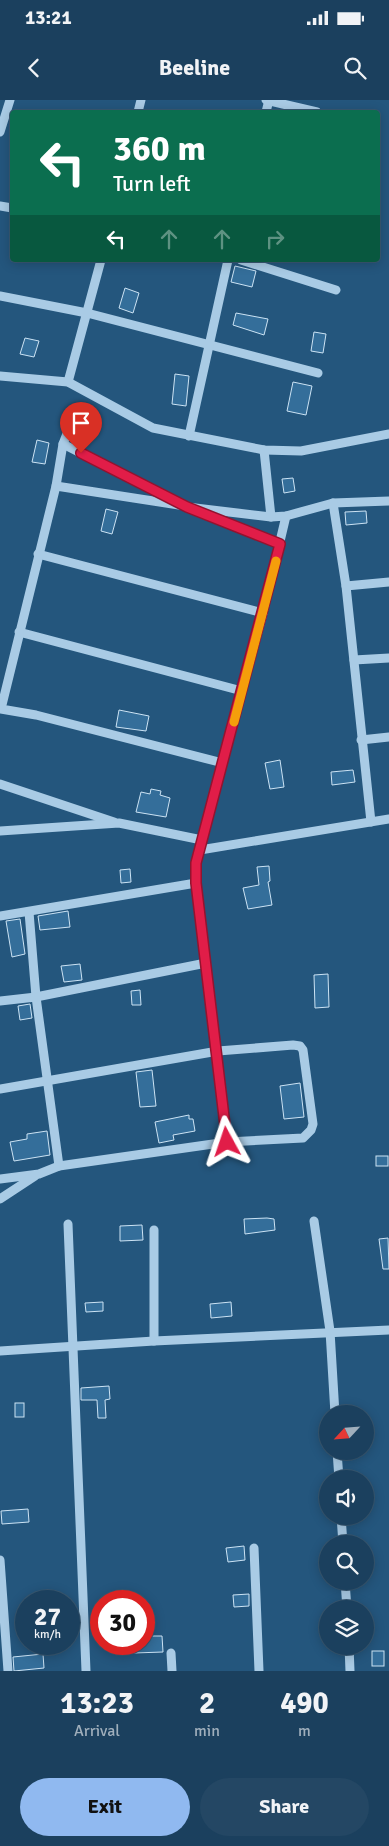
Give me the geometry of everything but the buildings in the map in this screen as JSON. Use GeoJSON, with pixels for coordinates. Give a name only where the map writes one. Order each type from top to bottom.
{"type":"FeatureCollection","features":[{"type":"Feature","properties":{"kind":"street"},"geometry":{"type":"LineString","coordinates":[[0,132],[9,120],[10,100]]}},
{"type":"Feature","properties":{"kind":"street"},"geometry":{"type":"LineString","coordinates":[[268,100],[310,110]]}},
{"type":"Feature","properties":{"kind":"street"},"geometry":{"type":"LineString","coordinates":[[68,382],[100,262]]}},
{"type":"Feature","properties":{"kind":"street"},"geometry":{"type":"LineString","coordinates":[[189,436],[228,262]]}},
{"type":"Feature","properties":{"kind":"street"},"geometry":{"type":"LineString","coordinates":[[247,262],[336,290]]}},
{"type":"Feature","properties":{"kind":"street"},"geometry":{"type":"LineString","coordinates":[[0,296],[87,313],[318,374]]}},
{"type":"Feature","properties":{"kind":"street"},"geometry":{"type":"LineString","coordinates":[[0,376],[68,382],[153,428],[264,450],[301,451],[389,434]]}},
{"type":"Feature","properties":{"kind":"street"},"geometry":{"type":"LineString","coordinates":[[72,421],[63,444],[56,486],[1,712],[36,715],[223,763]]}},
{"type":"Feature","properties":{"kind":"street"},"geometry":{"type":"LineString","coordinates":[[63,444],[187,507],[280,544]]}},
{"type":"Feature","properties":{"kind":"street"},"geometry":{"type":"LineString","coordinates":[[264,450],[271,517]]}},
{"type":"Feature","properties":{"kind":"street"},"geometry":{"type":"LineString","coordinates":[[56,486],[187,507],[271,517],[286,516],[333,503],[389,501]]}},
{"type":"Feature","properties":{"kind":"street"},"geometry":{"type":"LineString","coordinates":[[333,503],[346,586],[371,822]]}},
{"type":"Feature","properties":{"kind":"street"},"geometry":{"type":"LineString","coordinates":[[227,1142],[218,1051],[196,883],[196,863],[263,612],[286,516]]}},
{"type":"Feature","properties":{"kind":"street"},"geometry":{"type":"LineString","coordinates":[[38,554],[263,612]]}},
{"type":"Feature","properties":{"kind":"street"},"geometry":{"type":"LineString","coordinates":[[346,586],[389,582]]}},
{"type":"Feature","properties":{"kind":"street"},"geometry":{"type":"LineString","coordinates":[[19,632],[242,691]]}},
{"type":"Feature","properties":{"kind":"street"},"geometry":{"type":"LineString","coordinates":[[354,660],[389,658]]}},
{"type":"Feature","properties":{"kind":"street"},"geometry":{"type":"LineString","coordinates":[[361,740],[389,737]]}},
{"type":"Feature","properties":{"kind":"street"},"geometry":{"type":"LineString","coordinates":[[0,784],[119,823],[202,840]]}},
{"type":"Feature","properties":{"kind":"street"},"geometry":{"type":"LineString","coordinates":[[200,850],[389,819]]}},
{"type":"Feature","properties":{"kind":"street"},"geometry":{"type":"LineString","coordinates":[[0,831],[119,823]]}},
{"type":"Feature","properties":{"kind":"street"},"geometry":{"type":"LineString","coordinates":[[0,916],[196,883]]}},
{"type":"Feature","properties":{"kind":"street"},"geometry":{"type":"LineString","coordinates":[[29,912],[36,997],[59,1166]]}},
{"type":"Feature","properties":{"kind":"street"},"geometry":{"type":"LineString","coordinates":[[0,1001],[36,997],[206,963]]}},
{"type":"Feature","properties":{"kind":"street"},"geometry":{"type":"LineString","coordinates":[[0,1089],[218,1051],[293,1045],[300,1046],[303,1050],[313,1124],[303,1138],[227,1142],[59,1166],[39,1174],[0,1199]]}},
{"type":"Feature","properties":{"kind":"street"},"geometry":{"type":"LineString","coordinates":[[0,1179],[39,1174]]}},
{"type":"Feature","properties":{"kind":"street"},"geometry":{"type":"LineString","coordinates":[[314,1221],[330,1331],[334,1405]]}},
{"type":"Feature","properties":{"kind":"street"},"geometry":{"type":"LineString","coordinates":[[68,1224],[86,1671]]}},
{"type":"Feature","properties":{"kind":"street"},"geometry":{"type":"LineString","coordinates":[[154,1230],[154,1340]]}},
{"type":"Feature","properties":{"kind":"street"},"geometry":{"type":"LineString","coordinates":[[0,1351],[154,1340],[250,1338],[330,1331],[389,1330]]}},
{"type":"Feature","properties":{"kind":"street"},"geometry":{"type":"LineString","coordinates":[[254,1548],[259,1671]]}},
{"type":"Feature","properties":{"kind":"street"},"geometry":{"type":"LineString","coordinates":[[0,1560],[8,1671]]}},
{"type":"Feature","properties":{"kind":"street"},"geometry":{"type":"LineString","coordinates":[[171,1653],[172,1671]]}},
{"type":"Feature","properties":{"kind":"street"},"geometry":{"type":"LineString","coordinates":[[349,1655],[350,1671]]}},
{"type":"Feature","properties":{"kind":"slow traffic"},"geometry":{"type":"LineString","coordinates":[[234,722],[276,561]]}},
{"type":"Feature","properties":{"kind":"route"},"geometry":{"type":"LineString","coordinates":[[81,453],[187,507],[280,544],[196,863],[196,883],[218,1051],[227,1142]]}}]}
